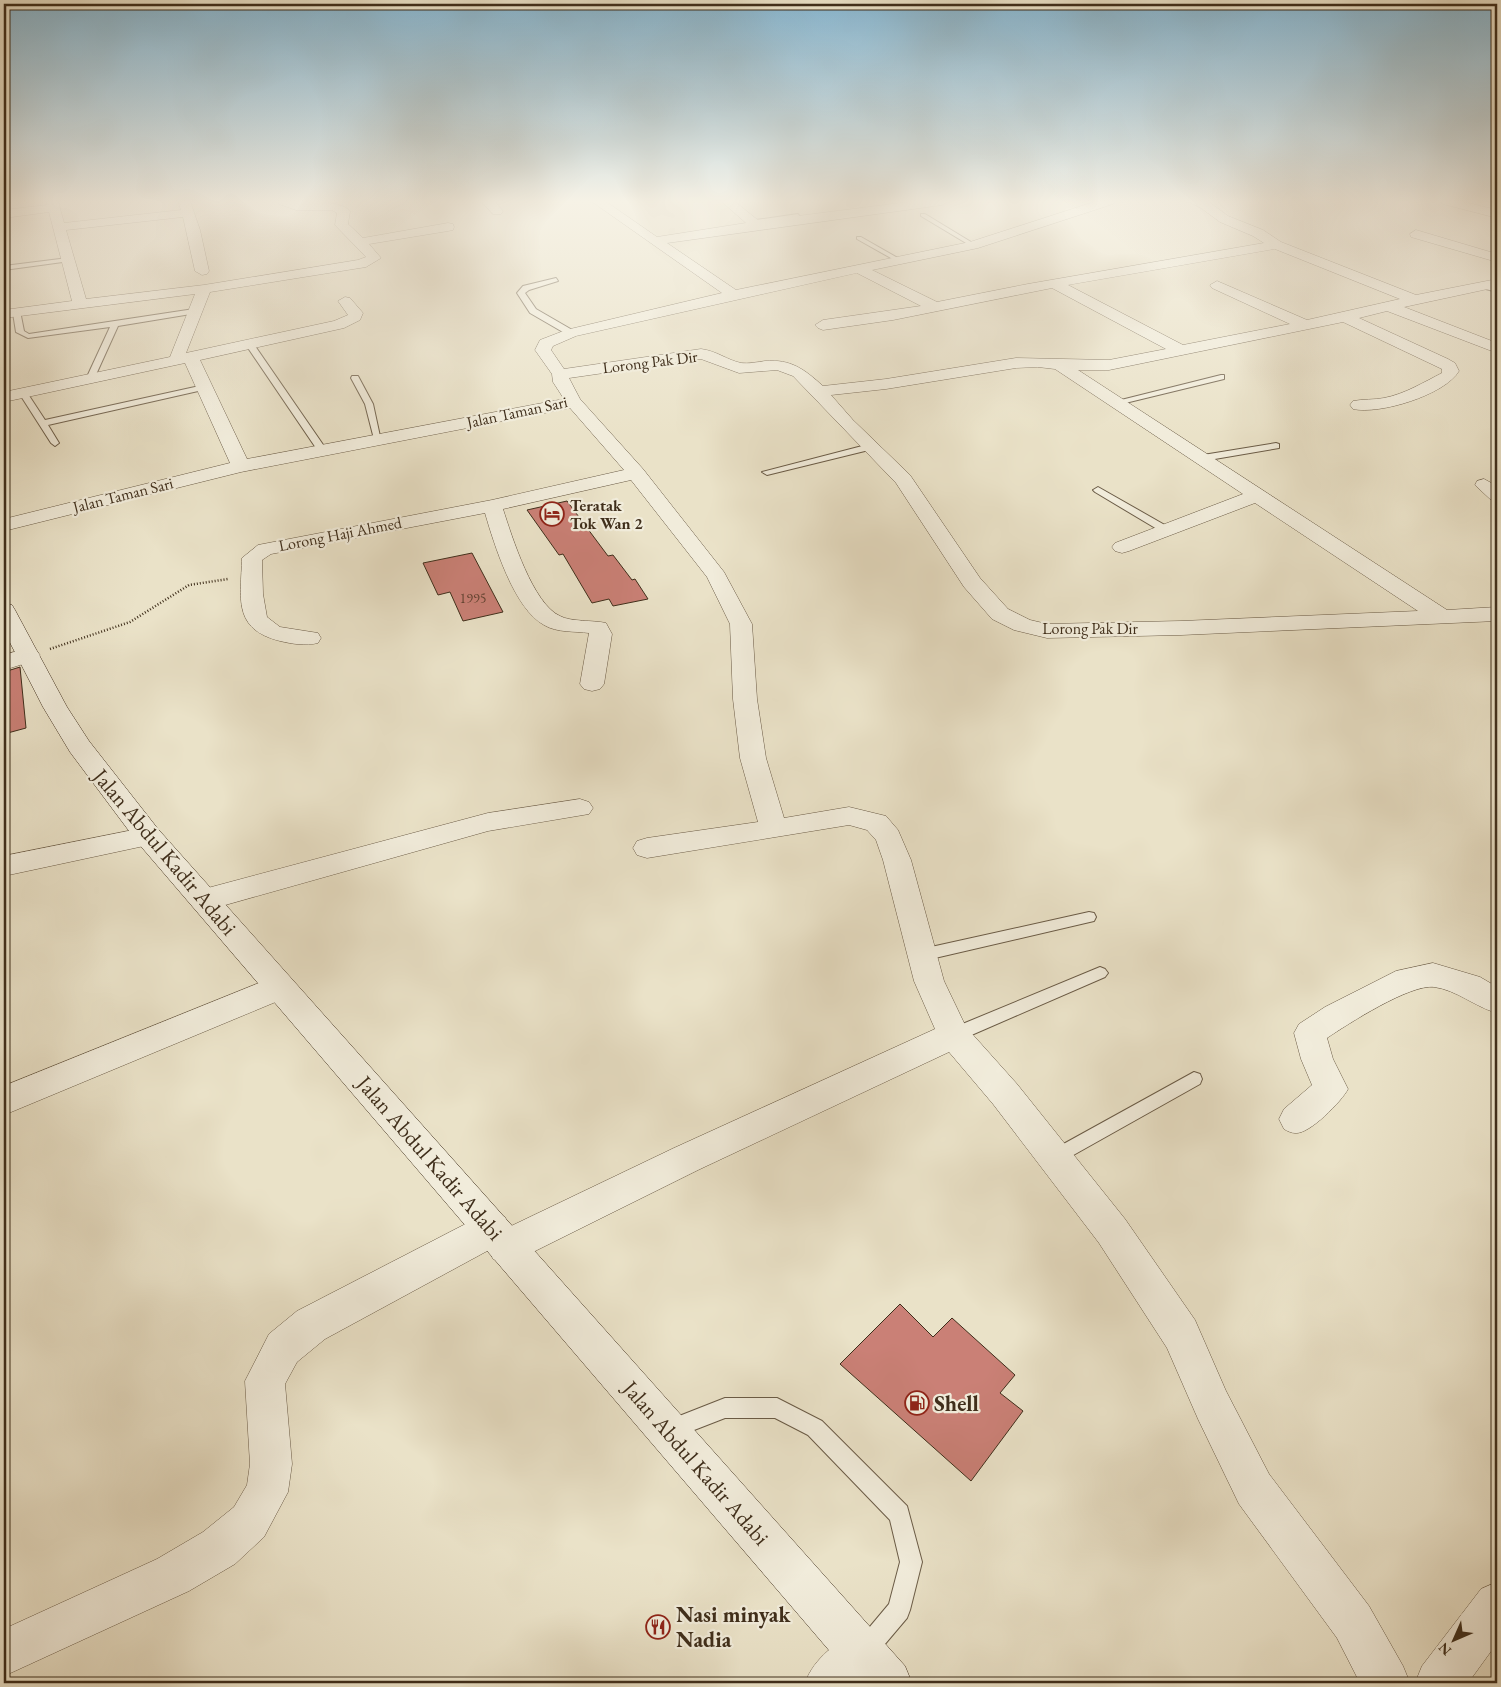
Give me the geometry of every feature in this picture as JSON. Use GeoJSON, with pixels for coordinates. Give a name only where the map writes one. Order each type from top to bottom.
{"type":"FeatureCollection","features":[{"type":"Feature","properties":{"kind":"street"},"geometry":{"type":"LineString","coordinates":[[73,280],[80,304]]}},
{"type":"Feature","properties":{"kind":"street"},"geometry":{"type":"LineString","coordinates":[[10,314],[204,289],[260,280]]}},
{"type":"Feature","properties":{"kind":"street"},"geometry":{"type":"LineString","coordinates":[[710,280],[734,296]]}},
{"type":"Feature","properties":{"kind":"street","name":"Jalan Taman Sari"},"geometry":{"type":"LineString","coordinates":[[4,524],[241,466],[378,438],[574,402],[562,382],[560,374],[543,350],[546,343],[571,333],[810,280]]}},
{"type":"Feature","properties":{"kind":"street"},"geometry":{"type":"LineString","coordinates":[[881,280],[938,308]]}},
{"type":"Feature","properties":{"kind":"street"},"geometry":{"type":"LineString","coordinates":[[823,325],[938,308],[1079,280]]}},
{"type":"Feature","properties":{"kind":"street"},"geometry":{"type":"LineString","coordinates":[[1364,280],[1415,300]]}},
{"type":"Feature","properties":{"kind":"street"},"geometry":{"type":"LineString","coordinates":[[1055,284],[1182,351]]}},
{"type":"Feature","properties":{"kind":"street"},"geometry":{"type":"LineString","coordinates":[[1217,285],[1305,325]]}},
{"type":"Feature","properties":{"kind":"street"},"geometry":{"type":"LineString","coordinates":[[819,391],[886,384],[1016,363],[1109,365],[1345,317],[1415,300],[1493,287]]}},
{"type":"Feature","properties":{"kind":"street"},"geometry":{"type":"LineString","coordinates":[[204,289],[178,352],[204,387],[241,466]]}},
{"type":"Feature","properties":{"kind":"street"},"geometry":{"type":"LineString","coordinates":[[4,397],[184,360],[345,323],[355,317],[356,313],[345,301]]}},
{"type":"Feature","properties":{"kind":"street"},"geometry":{"type":"LineString","coordinates":[[1390,307],[1497,348]]}},
{"type":"Feature","properties":{"kind":"street"},"geometry":{"type":"LineString","coordinates":[[1345,317],[1442,362],[1449,366],[1451,371],[1448,376],[1403,399],[1377,406],[1359,405]]}},
{"type":"Feature","properties":{"kind":"street","name":"Lorong Pak Dir"},"geometry":{"type":"LineString","coordinates":[[560,374],[689,355],[711,355],[739,368],[786,366],[799,373],[819,391],[870,447],[903,479],[972,582],[1000,614],[1022,625],[1047,631],[1181,628],[1440,615],[1497,614]]}},
{"type":"Feature","properties":{"kind":"street"},"geometry":{"type":"LineString","coordinates":[[1060,365],[1203,458],[1256,496],[1440,615]]}},
{"type":"Feature","properties":{"kind":"street"},"geometry":{"type":"LineString","coordinates":[[574,402],[636,473],[718,576],[741,624],[745,699],[753,758],[774,829]]}},
{"type":"Feature","properties":{"kind":"street","name":"Lorong Haji Ahmed"},"geometry":{"type":"LineString","coordinates":[[310,638],[269,632],[258,624],[252,614],[252,558],[265,549],[283,544],[492,506],[636,473]]}},
{"type":"Feature","properties":{"kind":"street"},"geometry":{"type":"LineString","coordinates":[[1122,547],[1256,496]]}},
{"type":"Feature","properties":{"kind":"street"},"geometry":{"type":"LineString","coordinates":[[492,506],[505,549],[540,613],[551,620],[564,624],[598,628],[601,634],[592,684]]}},
{"type":"Feature","properties":{"kind":"street","name":"Jalan Abdul Kadir Adabi"},"geometry":{"type":"LineString","coordinates":[[6,620],[16,659],[55,707],[79,746],[148,836],[875,1668]]}},
{"type":"Feature","properties":{"kind":"street"},"geometry":{"type":"LineString","coordinates":[[204,900],[488,822],[580,808]]}},
{"type":"Feature","properties":{"kind":"street"},"geometry":{"type":"LineString","coordinates":[[647,848],[849,816],[876,823],[888,837],[897,860],[928,981],[954,1035],[1005,1094],[1112,1231],[1181,1334],[1212,1405],[1254,1489],[1353,1622],[1386,1683]]}},
{"type":"Feature","properties":{"kind":"street"},"geometry":{"type":"LineString","coordinates":[[4,866],[148,836]]}},
{"type":"Feature","properties":{"kind":"street"},"geometry":{"type":"LineString","coordinates":[[1296,1119],[1331,1089],[1317,1059],[1310,1033],[1336,1016],[1407,979],[1433,975],[1469,986],[1497,1001]]}},
{"type":"Feature","properties":{"kind":"street"},"geometry":{"type":"LineString","coordinates":[[4,1101],[279,986]]}},
{"type":"Feature","properties":{"kind":"street"},"geometry":{"type":"LineString","coordinates":[[4,1653],[173,1575],[219,1548],[248,1522],[268,1492],[271,1464],[265,1381],[283,1348],[311,1325],[499,1238],[686,1159],[954,1035]]}},
{"type":"Feature","properties":{"kind":"street"},"geometry":{"type":"LineString","coordinates":[[1439,1683],[1497,1605]]}},
{"type":"Feature","properties":{"kind":"street"},"geometry":{"type":"LineString","coordinates":[[829,1683],[875,1668]]}},
{"type":"Feature","properties":{"kind":"lane"},"geometry":{"type":"LineString","coordinates":[[556,280],[526,288],[522,293],[533,311],[571,333]]}},
{"type":"Feature","properties":{"kind":"lane"},"geometry":{"type":"LineString","coordinates":[[10,314],[20,332],[28,336],[194,312]]}},
{"type":"Feature","properties":{"kind":"lane"},"geometry":{"type":"LineString","coordinates":[[90,379],[115,324]]}},
{"type":"Feature","properties":{"kind":"lane"},"geometry":{"type":"LineString","coordinates":[[250,345],[321,449]]}},
{"type":"Feature","properties":{"kind":"lane"},"geometry":{"type":"LineString","coordinates":[[1117,402],[1221,377]]}},
{"type":"Feature","properties":{"kind":"lane"},"geometry":{"type":"LineString","coordinates":[[355,378],[369,404],[378,438]]}},
{"type":"Feature","properties":{"kind":"lane"},"geometry":{"type":"LineString","coordinates":[[43,423],[204,387]]}},
{"type":"Feature","properties":{"kind":"lane"},"geometry":{"type":"LineString","coordinates":[[23,393],[55,443]]}},
{"type":"Feature","properties":{"kind":"lane"},"geometry":{"type":"LineString","coordinates":[[1203,458],[1276,446]]}},
{"type":"Feature","properties":{"kind":"lane"},"geometry":{"type":"LineString","coordinates":[[766,472],[870,447]]}},
{"type":"Feature","properties":{"kind":"lane"},"geometry":{"type":"LineString","coordinates":[[1098,490],[1166,530]]}},
{"type":"Feature","properties":{"kind":"lane"},"geometry":{"type":"LineString","coordinates":[[922,954],[1089,917]]}},
{"type":"Feature","properties":{"kind":"lane"},"geometry":{"type":"LineString","coordinates":[[954,1035],[1100,973]]}},
{"type":"Feature","properties":{"kind":"lane"},"geometry":{"type":"LineString","coordinates":[[1055,1157],[1194,1079]]}},
{"type":"Feature","properties":{"kind":"lane"},"geometry":{"type":"LineString","coordinates":[[667,1431],[725,1408],[777,1408],[815,1428],[899,1514],[911,1562],[899,1610],[875,1668]]}},
{"type":"Feature","properties":{"kind":"path"},"geometry":{"type":"LineString","coordinates":[[16,659],[82,640],[130,622],[189,585],[209,580]]}},
{"type":"Feature","properties":{"kind":"building"},"geometry":{"type":"Polygon","coordinates":[[[567,501],[608,556],[613,555],[632,580],[635,579],[648,599],[613,606],[609,599],[592,603],[563,554],[559,555],[527,510],[567,501]]]}},
{"type":"Feature","properties":{"kind":"building"},"geometry":{"type":"Polygon","coordinates":[[[472,553],[503,612],[463,621],[450,592],[438,595],[423,563],[472,553]]]}},
{"type":"Feature","properties":{"kind":"building"},"geometry":{"type":"Polygon","coordinates":[[[20,667],[26,728],[4,734],[4,672],[20,667]]]}},
{"type":"Feature","properties":{"kind":"building"},"geometry":{"type":"Polygon","coordinates":[[[900,1304],[933,1337],[952,1318],[1015,1375],[1000,1393],[1023,1411],[971,1481],[840,1364],[900,1304]]]}},
{"type":"Feature","properties":{"kind":"place","name":"Teratak Tok Wan 2"},"geometry":{"type":"Point","coordinates":[552,514]}},
{"type":"Feature","properties":{"kind":"place","name":"Shell"},"geometry":{"type":"Point","coordinates":[917,1403]}},
{"type":"Feature","properties":{"kind":"place","name":"Nasi minyak Nadia"},"geometry":{"type":"Point","coordinates":[658,1627]}}]}
